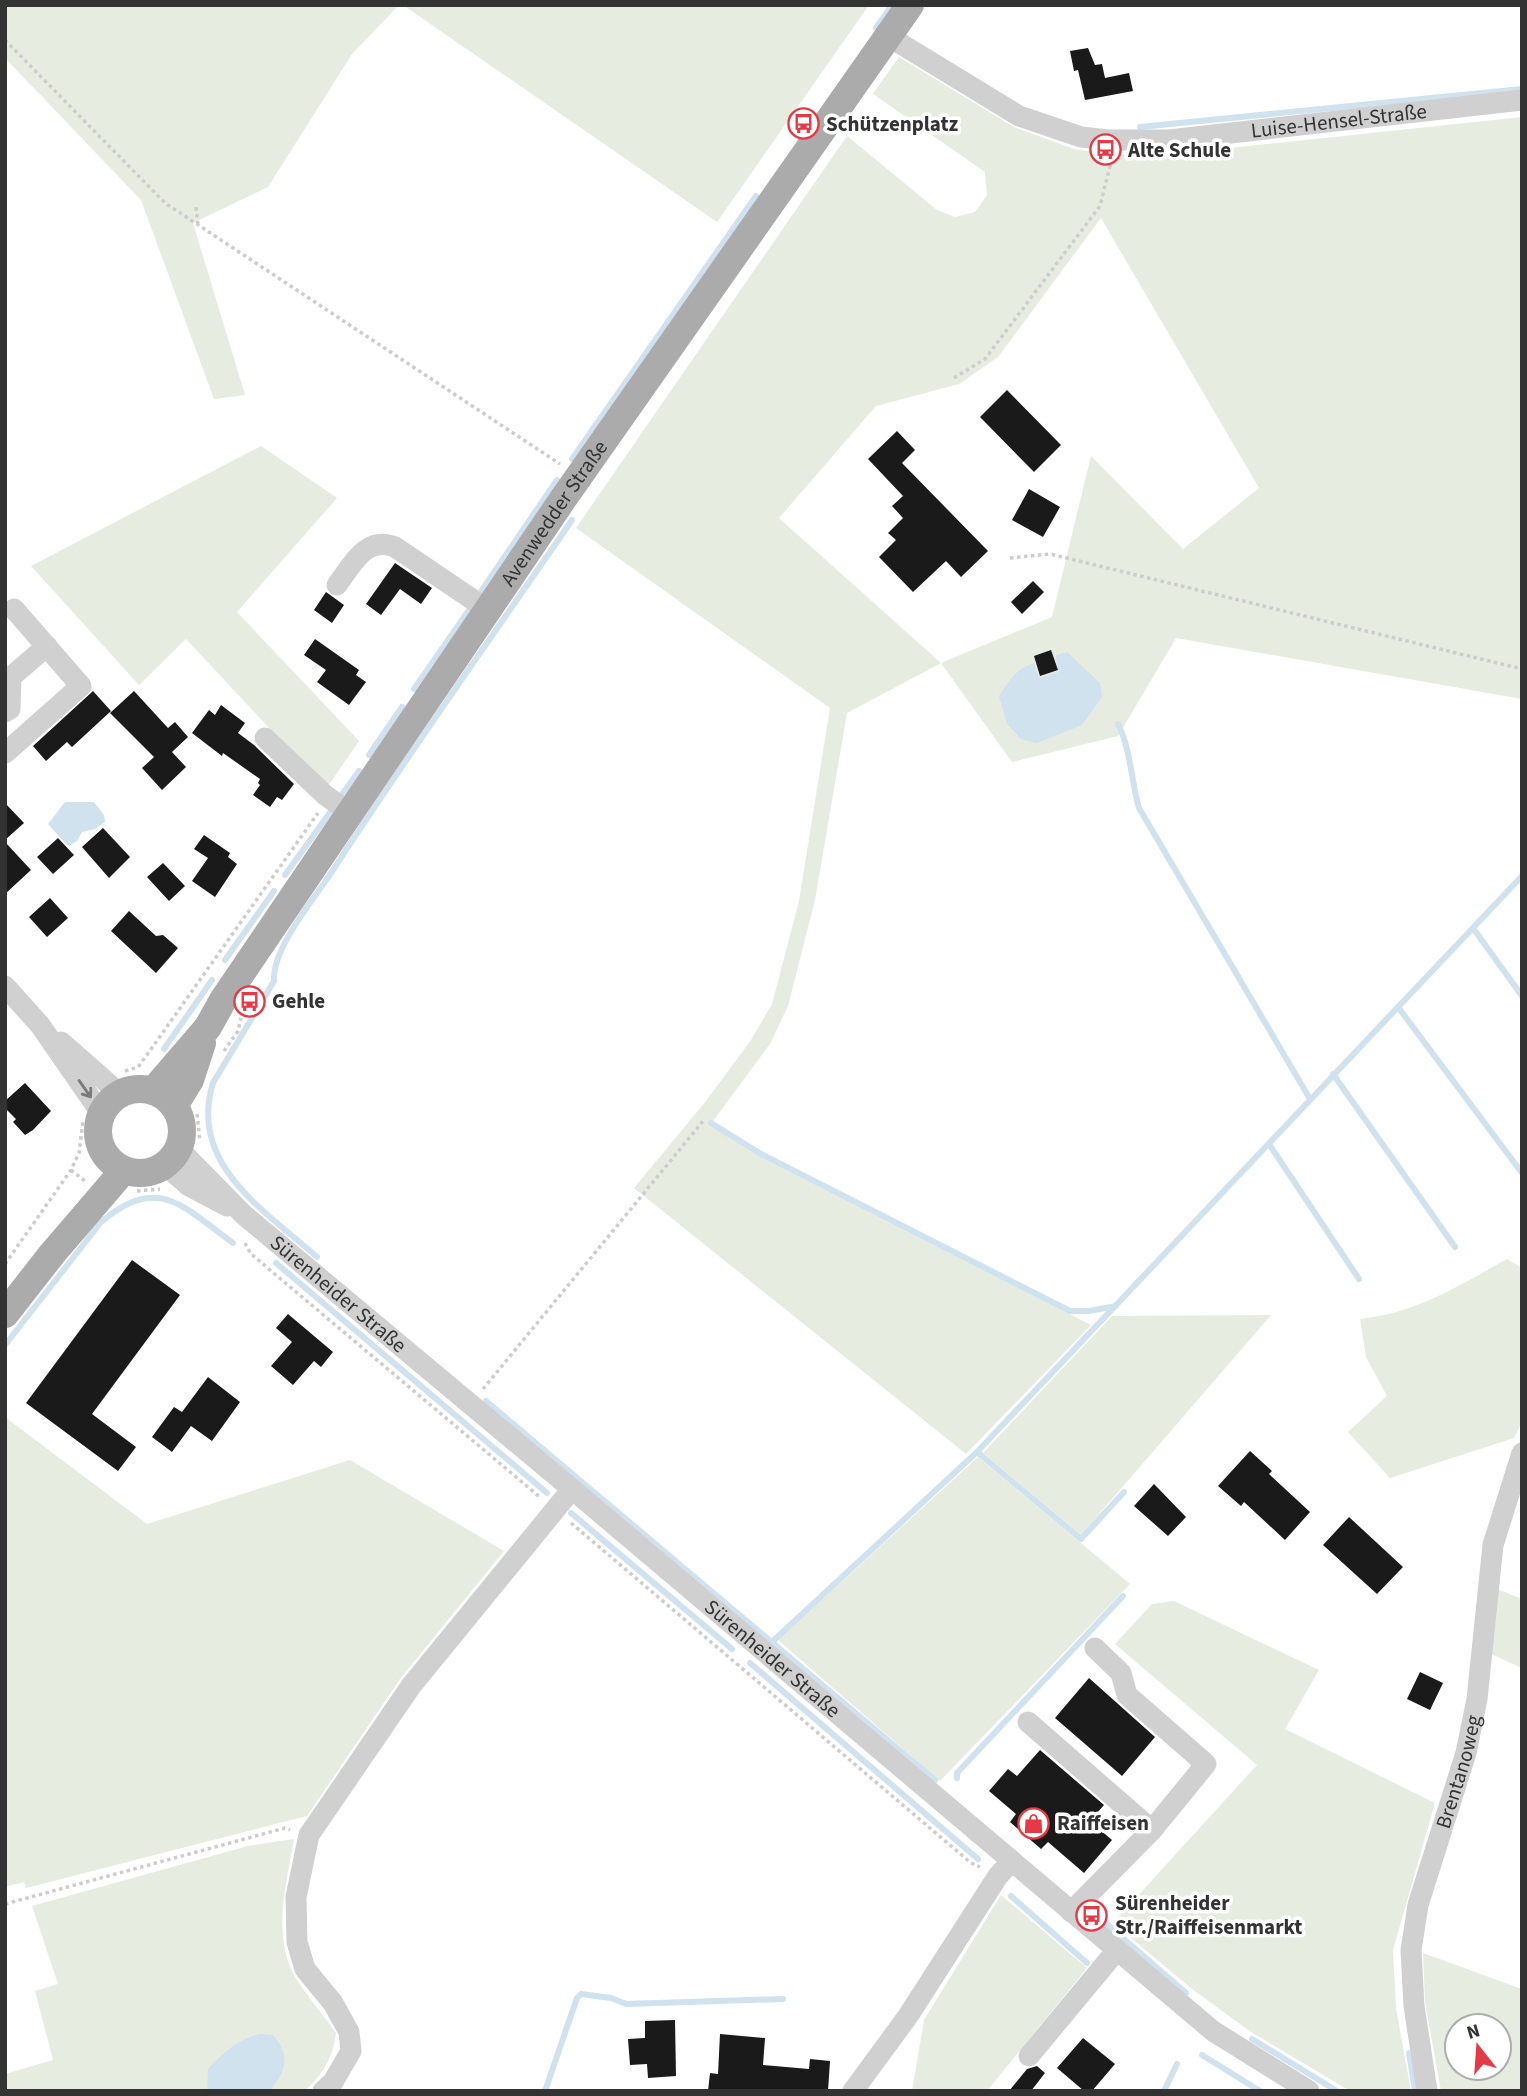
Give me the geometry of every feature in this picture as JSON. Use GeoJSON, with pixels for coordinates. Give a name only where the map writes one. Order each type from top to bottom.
{"type":"FeatureCollection","features":[{"type":"Feature","properties":{"kind":"main road","name":"Avenwedder Straße"},"geometry":{"type":"LineString","coordinates":[[175,1101],[223,1000],[579,477],[910,5]]}},
{"type":"Feature","properties":{"kind":"main road"},"geometry":{"type":"LineString","coordinates":[[136,1089],[175,1101],[182,1134],[178,1163],[152,1171],[118,1172],[99,1141],[98,1127],[105,1098],[136,1089]]}},
{"type":"Feature","properties":{"kind":"main road"},"geometry":{"type":"LineString","coordinates":[[5,1314],[118,1172]]}},
{"type":"Feature","properties":{"kind":"street","name":"Luise-Hensel-Straße"},"geometry":{"type":"LineString","coordinates":[[888,36],[1018,116],[1080,137],[1117,140],[1169,139],[1522,100]]}},
{"type":"Feature","properties":{"kind":"street"},"geometry":{"type":"LineString","coordinates":[[337,585],[364,549],[387,543],[488,610]]}},
{"type":"Feature","properties":{"kind":"street"},"geometry":{"type":"LineString","coordinates":[[5,753],[81,685],[14,609]]}},
{"type":"Feature","properties":{"kind":"street"},"geometry":{"type":"LineString","coordinates":[[29,732],[8,710],[11,677],[47,646]]}},
{"type":"Feature","properties":{"kind":"street"},"geometry":{"type":"LineString","coordinates":[[265,738],[325,796],[351,813]]}},
{"type":"Feature","properties":{"kind":"street"},"geometry":{"type":"LineString","coordinates":[[5,986],[105,1098]]}},
{"type":"Feature","properties":{"kind":"street","name":"Sürenheider Straße"},"geometry":{"type":"LineString","coordinates":[[178,1163],[189,1186],[244,1215],[572,1489],[1005,1869],[1071,1912],[1213,2031],[1308,2091]]}},
{"type":"Feature","properties":{"kind":"street","name":"Brentanoweg"},"geometry":{"type":"LineString","coordinates":[[1427,2091],[1414,2006],[1411,1950],[1418,1905],[1466,1753],[1477,1699],[1493,1545],[1522,1453]]}},
{"type":"Feature","properties":{"kind":"street"},"geometry":{"type":"LineString","coordinates":[[329,2088],[351,2051],[349,2032],[333,2003],[305,1969],[297,1942],[296,1897],[309,1835],[411,1686],[572,1489]]}},
{"type":"Feature","properties":{"kind":"street"},"geometry":{"type":"LineString","coordinates":[[1071,1912],[1152,1830],[1206,1764],[1127,1695],[1121,1673],[1095,1648]]}},
{"type":"Feature","properties":{"kind":"street"},"geometry":{"type":"LineString","coordinates":[[1028,1722],[1152,1830]]}},
{"type":"Feature","properties":{"kind":"street"},"geometry":{"type":"LineString","coordinates":[[853,2091],[908,2016],[1005,1869]]}},
{"type":"Feature","properties":{"kind":"street"},"geometry":{"type":"LineString","coordinates":[[1029,2056],[1117,1950]]}},
{"type":"Feature","properties":{"kind":"path"},"geometry":{"type":"LineString","coordinates":[[5,40],[165,203],[579,477]]}},
{"type":"Feature","properties":{"kind":"path"},"geometry":{"type":"LineString","coordinates":[[954,379],[985,359],[1100,206],[1117,140]]}},
{"type":"Feature","properties":{"kind":"path"},"geometry":{"type":"LineString","coordinates":[[196,207],[198,225]]}},
{"type":"Feature","properties":{"kind":"path"},"geometry":{"type":"LineString","coordinates":[[1010,558],[1050,554],[1522,669]]}},
{"type":"Feature","properties":{"kind":"path"},"geometry":{"type":"LineString","coordinates":[[5,1264],[71,1170],[79,1153],[82,1134],[105,1098],[126,1071],[138,1067],[149,1052]]}},
{"type":"Feature","properties":{"kind":"path"},"geometry":{"type":"LineString","coordinates":[[118,1172],[146,1189],[178,1163],[199,1141],[175,1101]]}},
{"type":"Feature","properties":{"kind":"path"},"geometry":{"type":"LineString","coordinates":[[470,1404],[704,1120]]}},
{"type":"Feature","properties":{"kind":"path"},"geometry":{"type":"LineString","coordinates":[[242,1237],[251,1254],[971,1863],[1005,1869]]}},
{"type":"Feature","properties":{"kind":"path"},"geometry":{"type":"LineString","coordinates":[[5,1904],[285,1828],[309,1835]]}},
{"type":"Feature","properties":{"kind":"shaded area"},"geometry":{"type":"Polygon","coordinates":[[[5,5],[399,5],[352,54],[268,187],[193,223],[245,395],[214,399],[141,200],[5,58],[5,5]]]}},
{"type":"Feature","properties":{"kind":"shaded area"},"geometry":{"type":"Polygon","coordinates":[[[403,5],[869,5],[717,222],[403,5]]]}},
{"type":"Feature","properties":{"kind":"shaded area"},"geometry":{"type":"Polygon","coordinates":[[[899,57],[1014,127],[1074,149],[1120,155],[1182,153],[1522,117],[1522,699],[1176,638],[1118,736],[1012,762],[941,663],[847,713],[815,900],[788,1006],[770,1044],[710,1125],[759,1156],[1091,1325],[966,1454],[634,1188],[706,1101],[751,1040],[772,1004],[799,901],[830,708],[576,528],[847,136],[937,210],[955,217],[975,212],[987,195],[985,172],[873,94],[899,57]],[[1101,218],[998,357],[959,384],[876,406],[779,518],[941,663],[1052,617],[1091,456],[1183,549],[1259,488],[1101,218]]]}},
{"type":"Feature","properties":{"kind":"shaded area"},"geometry":{"type":"Polygon","coordinates":[[[261,446],[337,498],[237,612],[359,741],[326,789],[186,639],[139,685],[31,566],[261,446]]]}},
{"type":"Feature","properties":{"kind":"shaded area"},"geometry":{"type":"Polygon","coordinates":[[[1507,1259],[1522,1268],[1522,1422],[1514,1438],[1390,1478],[1348,1432],[1387,1396],[1366,1357],[1360,1319],[1400,1311],[1436,1297],[1507,1259]]]}},
{"type":"Feature","properties":{"kind":"shaded area"},"geometry":{"type":"Polygon","coordinates":[[[1271,1315],[1081,1535],[983,1453],[1112,1316],[1271,1315]]]}},
{"type":"Feature","properties":{"kind":"shaded area"},"geometry":{"type":"Polygon","coordinates":[[[5,1417],[147,1524],[350,1460],[504,1551],[400,1679],[307,1816],[26,1888],[24,1882],[5,1887],[5,1417]]]}},
{"type":"Feature","properties":{"kind":"shaded area"},"geometry":{"type":"Polygon","coordinates":[[[978,1457],[1130,1584],[940,1781],[778,1640],[978,1457]]]}},
{"type":"Feature","properties":{"kind":"shaded area"},"geometry":{"type":"Polygon","coordinates":[[[1495,1588],[1522,1599],[1522,1668],[1491,1654],[1495,1588]]]}},
{"type":"Feature","properties":{"kind":"shaded area"},"geometry":{"type":"Polygon","coordinates":[[[1174,1601],[1319,1670],[1285,1729],[1435,1803],[1393,1950],[1396,2008],[1411,2091],[1350,2091],[1251,2032],[1192,1989],[1113,1923],[1257,1765],[1115,1644],[1152,1604],[1174,1601]]]}},
{"type":"Feature","properties":{"kind":"shaded area"},"geometry":{"type":"Polygon","coordinates":[[[294,1839],[283,1903],[285,1951],[298,1982],[336,2033],[326,2065],[305,2091],[5,2091],[5,2074],[53,2060],[35,1991],[58,1984],[32,1906],[248,1846],[294,1839]]]}},
{"type":"Feature","properties":{"kind":"shaded area"},"geometry":{"type":"Polygon","coordinates":[[[1001,1895],[1087,1968],[987,2091],[912,2091],[924,2020],[1001,1895]]]}},
{"type":"Feature","properties":{"kind":"shaded area"},"geometry":{"type":"Polygon","coordinates":[[[1423,1953],[1522,1989],[1522,2091],[1441,2091],[1425,2002],[1423,1953]]]}},
{"type":"Feature","properties":{"kind":"water"},"geometry":{"type":"Polygon","coordinates":[[[1067,652],[1100,683],[1102,697],[1082,725],[1037,743],[1021,739],[1007,724],[999,696],[1014,676],[1028,665],[1034,663],[1039,678],[1059,672],[1055,656],[1067,652]]]}},
{"type":"Feature","properties":{"kind":"water"},"geometry":{"type":"Polygon","coordinates":[[[65,802],[94,802],[104,815],[105,822],[95,829],[82,832],[77,841],[69,846],[48,824],[65,802]]]}},
{"type":"Feature","properties":{"kind":"water"},"geometry":{"type":"Polygon","coordinates":[[[260,2034],[273,2035],[284,2057],[283,2070],[270,2091],[207,2091],[208,2069],[219,2057],[245,2039],[260,2034]]]}},
{"type":"Feature","properties":{"kind":"building"},"geometry":{"type":"Polygon","coordinates":[[[1088,48],[1095,65],[1102,64],[1105,78],[1129,73],[1133,91],[1085,100],[1070,51],[1088,48]]]}},
{"type":"Feature","properties":{"kind":"building"},"geometry":{"type":"Polygon","coordinates":[[[1007,390],[1061,445],[1034,472],[980,417],[1007,390]]]}},
{"type":"Feature","properties":{"kind":"building"},"geometry":{"type":"Polygon","coordinates":[[[897,431],[915,450],[902,463],[988,551],[961,577],[946,561],[913,592],[879,557],[896,540],[888,533],[903,518],[892,506],[903,496],[868,459],[897,431]]]}},
{"type":"Feature","properties":{"kind":"building"},"geometry":{"type":"Polygon","coordinates":[[[1029,489],[1060,507],[1043,537],[1012,520],[1029,489]]]}},
{"type":"Feature","properties":{"kind":"building"},"geometry":{"type":"Polygon","coordinates":[[[395,563],[432,588],[421,604],[400,589],[381,615],[366,604],[395,563]]]}},
{"type":"Feature","properties":{"kind":"building"},"geometry":{"type":"Polygon","coordinates":[[[1033,581],[1044,592],[1022,614],[1011,602],[1033,581]]]}},
{"type":"Feature","properties":{"kind":"building"},"geometry":{"type":"Polygon","coordinates":[[[326,592],[344,605],[332,623],[314,610],[326,592]]]}},
{"type":"Feature","properties":{"kind":"building"},"geometry":{"type":"Polygon","coordinates":[[[315,639],[359,670],[356,675],[366,682],[349,705],[317,682],[326,670],[304,655],[315,639]]]}},
{"type":"Feature","properties":{"kind":"building"},"geometry":{"type":"Polygon","coordinates":[[[1051,650],[1058,670],[1040,676],[1034,656],[1051,650]]]}},
{"type":"Feature","properties":{"kind":"building"},"geometry":{"type":"Polygon","coordinates":[[[93,691],[111,711],[72,747],[67,742],[46,761],[33,746],[93,691]]]}},
{"type":"Feature","properties":{"kind":"building"},"geometry":{"type":"Polygon","coordinates":[[[134,691],[168,728],[175,722],[188,737],[172,752],[186,767],[162,790],[142,768],[154,757],[110,713],[134,691]]]}},
{"type":"Feature","properties":{"kind":"building"},"geometry":{"type":"Polygon","coordinates":[[[221,705],[245,723],[238,733],[294,784],[282,800],[277,797],[270,807],[253,795],[260,785],[260,779],[223,753],[222,756],[192,733],[209,710],[215,715],[221,705]]]}},
{"type":"Feature","properties":{"kind":"building"},"geometry":{"type":"Polygon","coordinates":[[[5,803],[24,823],[5,840],[5,803]]]}},
{"type":"Feature","properties":{"kind":"building"},"geometry":{"type":"Polygon","coordinates":[[[103,828],[130,857],[109,878],[82,847],[103,828]]]}},
{"type":"Feature","properties":{"kind":"building"},"geometry":{"type":"Polygon","coordinates":[[[204,835],[230,853],[228,857],[237,864],[215,897],[192,881],[208,858],[194,849],[204,835]]]}},
{"type":"Feature","properties":{"kind":"building"},"geometry":{"type":"Polygon","coordinates":[[[58,838],[74,855],[53,874],[37,857],[58,838]]]}},
{"type":"Feature","properties":{"kind":"building"},"geometry":{"type":"Polygon","coordinates":[[[5,842],[31,870],[5,894],[5,842]]]}},
{"type":"Feature","properties":{"kind":"building"},"geometry":{"type":"Polygon","coordinates":[[[163,863],[185,886],[169,901],[147,877],[163,863]]]}},
{"type":"Feature","properties":{"kind":"building"},"geometry":{"type":"Polygon","coordinates":[[[50,898],[68,918],[47,937],[29,917],[50,898]]]}},
{"type":"Feature","properties":{"kind":"building"},"geometry":{"type":"Polygon","coordinates":[[[129,911],[156,936],[163,935],[178,948],[156,973],[111,931],[129,911]]]}},
{"type":"Feature","properties":{"kind":"building"},"geometry":{"type":"Polygon","coordinates":[[[25,1083],[51,1111],[25,1135],[13,1122],[16,1119],[5,1108],[5,1101],[25,1083]]]}},
{"type":"Feature","properties":{"kind":"building"},"geometry":{"type":"Polygon","coordinates":[[[132,1260],[180,1295],[92,1414],[136,1447],[118,1471],[26,1403],[132,1260]]]}},
{"type":"Feature","properties":{"kind":"building"},"geometry":{"type":"Polygon","coordinates":[[[288,1314],[333,1352],[321,1367],[314,1361],[293,1385],[271,1366],[292,1342],[276,1328],[288,1314]]]}},
{"type":"Feature","properties":{"kind":"building"},"geometry":{"type":"Polygon","coordinates":[[[208,1377],[240,1402],[212,1441],[191,1426],[172,1452],[152,1437],[174,1407],[182,1412],[208,1377]]]}},
{"type":"Feature","properties":{"kind":"building"},"geometry":{"type":"Polygon","coordinates":[[[1250,1451],[1272,1471],[1269,1474],[1310,1512],[1285,1540],[1244,1502],[1241,1506],[1218,1486],[1250,1451]]]}},
{"type":"Feature","properties":{"kind":"building"},"geometry":{"type":"Polygon","coordinates":[[[1154,1484],[1186,1517],[1168,1536],[1134,1506],[1154,1484]]]}},
{"type":"Feature","properties":{"kind":"building"},"geometry":{"type":"Polygon","coordinates":[[[1349,1517],[1403,1567],[1377,1594],[1323,1545],[1349,1517]]]}},
{"type":"Feature","properties":{"kind":"building"},"geometry":{"type":"Polygon","coordinates":[[[1420,1672],[1443,1683],[1430,1710],[1407,1699],[1420,1672]]]}},
{"type":"Feature","properties":{"kind":"building"},"geometry":{"type":"Polygon","coordinates":[[[1089,1678],[1155,1737],[1122,1776],[1055,1718],[1089,1678]]]}},
{"type":"Feature","properties":{"kind":"building"},"geometry":{"type":"Polygon","coordinates":[[[1040,1750],[1104,1805],[1090,1821],[1112,1840],[1084,1873],[1048,1842],[1041,1849],[1010,1822],[1016,1814],[989,1791],[1008,1769],[1017,1776],[1040,1750]]]}},
{"type":"Feature","properties":{"kind":"building"},"geometry":{"type":"Polygon","coordinates":[[[675,2020],[676,2076],[648,2078],[647,2064],[630,2065],[628,2039],[645,2038],[645,2021],[675,2020]]]}},
{"type":"Feature","properties":{"kind":"building"},"geometry":{"type":"Polygon","coordinates":[[[720,2034],[765,2038],[763,2065],[809,2069],[810,2059],[830,2061],[828,2091],[708,2091],[710,2073],[718,2074],[720,2034]]]}},
{"type":"Feature","properties":{"kind":"building"},"geometry":{"type":"Polygon","coordinates":[[[1083,2038],[1115,2064],[1092,2091],[1084,2091],[1057,2068],[1083,2038]]]}},
{"type":"Feature","properties":{"kind":"building"},"geometry":{"type":"Polygon","coordinates":[[[1037,2066],[1045,2073],[1031,2091],[1009,2091],[1027,2069],[1037,2066]]]}},
{"type":"Feature","properties":{"kind":"waterway"},"geometry":{"type":"LineString","coordinates":[[876,28],[892,5]]}},
{"type":"Feature","properties":{"kind":"waterway"},"geometry":{"type":"LineString","coordinates":[[1140,127],[1522,89]]}},
{"type":"Feature","properties":{"kind":"waterway"},"geometry":{"type":"LineString","coordinates":[[572,459],[756,196]]}},
{"type":"Feature","properties":{"kind":"waterway"},"geometry":{"type":"LineString","coordinates":[[482,590],[557,480]]}},
{"type":"Feature","properties":{"kind":"waterway"},"geometry":{"type":"LineString","coordinates":[[317,1257],[254,1203],[221,1161],[211,1138],[208,1112],[213,1083],[274,981],[280,954],[295,925],[572,520]]}},
{"type":"Feature","properties":{"kind":"waterway"},"geometry":{"type":"LineString","coordinates":[[414,689],[471,607]]}},
{"type":"Feature","properties":{"kind":"waterway"},"geometry":{"type":"LineString","coordinates":[[369,755],[402,707]]}},
{"type":"Feature","properties":{"kind":"waterway"},"geometry":{"type":"LineString","coordinates":[[1118,724],[1126,744],[1139,808],[1310,1099]]}},
{"type":"Feature","properties":{"kind":"waterway"},"geometry":{"type":"LineString","coordinates":[[343,793],[359,771]]}},
{"type":"Feature","properties":{"kind":"waterway"},"geometry":{"type":"LineString","coordinates":[[285,875],[331,811]]}},
{"type":"Feature","properties":{"kind":"waterway"},"geometry":{"type":"LineString","coordinates":[[773,1641],[977,1452],[1522,876]]}},
{"type":"Feature","properties":{"kind":"waterway"},"geometry":{"type":"LineString","coordinates":[[225,960],[274,891]]}},
{"type":"Feature","properties":{"kind":"waterway"},"geometry":{"type":"LineString","coordinates":[[1473,928],[1522,996]]}},
{"type":"Feature","properties":{"kind":"waterway"},"geometry":{"type":"LineString","coordinates":[[164,1049],[212,980]]}},
{"type":"Feature","properties":{"kind":"waterway"},"geometry":{"type":"LineString","coordinates":[[1398,1007],[1522,1173]]}},
{"type":"Feature","properties":{"kind":"waterway"},"geometry":{"type":"LineString","coordinates":[[1333,1074],[1455,1247]]}},
{"type":"Feature","properties":{"kind":"waterway"},"geometry":{"type":"LineString","coordinates":[[711,1123],[761,1154],[1070,1311],[1116,1306]]}},
{"type":"Feature","properties":{"kind":"waterway"},"geometry":{"type":"LineString","coordinates":[[1269,1144],[1359,1279]]}},
{"type":"Feature","properties":{"kind":"waterway"},"geometry":{"type":"LineString","coordinates":[[5,1345],[101,1222],[121,1207],[139,1200],[155,1198],[170,1201],[233,1243]]}},
{"type":"Feature","properties":{"kind":"waterway"},"geometry":{"type":"LineString","coordinates":[[276,1263],[547,1493]]}},
{"type":"Feature","properties":{"kind":"waterway"},"geometry":{"type":"LineString","coordinates":[[486,1401],[935,1780]]}},
{"type":"Feature","properties":{"kind":"waterway"},"geometry":{"type":"LineString","coordinates":[[977,1452],[1081,1539],[1124,1492]]}},
{"type":"Feature","properties":{"kind":"waterway"},"geometry":{"type":"LineString","coordinates":[[571,1513],[732,1649]]}},
{"type":"Feature","properties":{"kind":"waterway"},"geometry":{"type":"LineString","coordinates":[[957,1778],[957,1773],[1123,1596]]}},
{"type":"Feature","properties":{"kind":"waterway"},"geometry":{"type":"LineString","coordinates":[[750,1663],[978,1859]]}},
{"type":"Feature","properties":{"kind":"waterway"},"geometry":{"type":"LineString","coordinates":[[1011,1896],[1087,1963]]}},
{"type":"Feature","properties":{"kind":"waterway"},"geometry":{"type":"LineString","coordinates":[[1093,1912],[1186,1993]]}},
{"type":"Feature","properties":{"kind":"waterway"},"geometry":{"type":"LineString","coordinates":[[545,2091],[577,1998],[581,1994],[611,1998],[626,2004],[783,1999]]}},
{"type":"Feature","properties":{"kind":"waterway"},"geometry":{"type":"LineString","coordinates":[[1252,2039],[1337,2091]]}},
{"type":"Feature","properties":{"kind":"waterway"},"geometry":{"type":"LineString","coordinates":[[1409,2053],[1415,2091]]}},
{"type":"Feature","properties":{"kind":"waterway"},"geometry":{"type":"LineString","coordinates":[[1202,2055],[1260,2091]]}},
{"type":"Feature","properties":{"kind":"waterway"},"geometry":{"type":"LineString","coordinates":[[1164,2091],[1177,2064]]}},
{"type":"Feature","properties":{"kind":"place","name":"Schützenplatz"},"geometry":{"type":"Point","coordinates":[803,124]}},
{"type":"Feature","properties":{"kind":"place","name":"Alte Schule"},"geometry":{"type":"Point","coordinates":[1105,150]}},
{"type":"Feature","properties":{"kind":"place","name":"Gehle"},"geometry":{"type":"Point","coordinates":[249,1001]}},
{"type":"Feature","properties":{"kind":"place","name":"Raiffeisen"},"geometry":{"type":"Point","coordinates":[1034,1823]}},
{"type":"Feature","properties":{"kind":"place","name":"Sürenheider Str./Raiffeisenmarkt"},"geometry":{"type":"Point","coordinates":[1092,1915]}}]}
